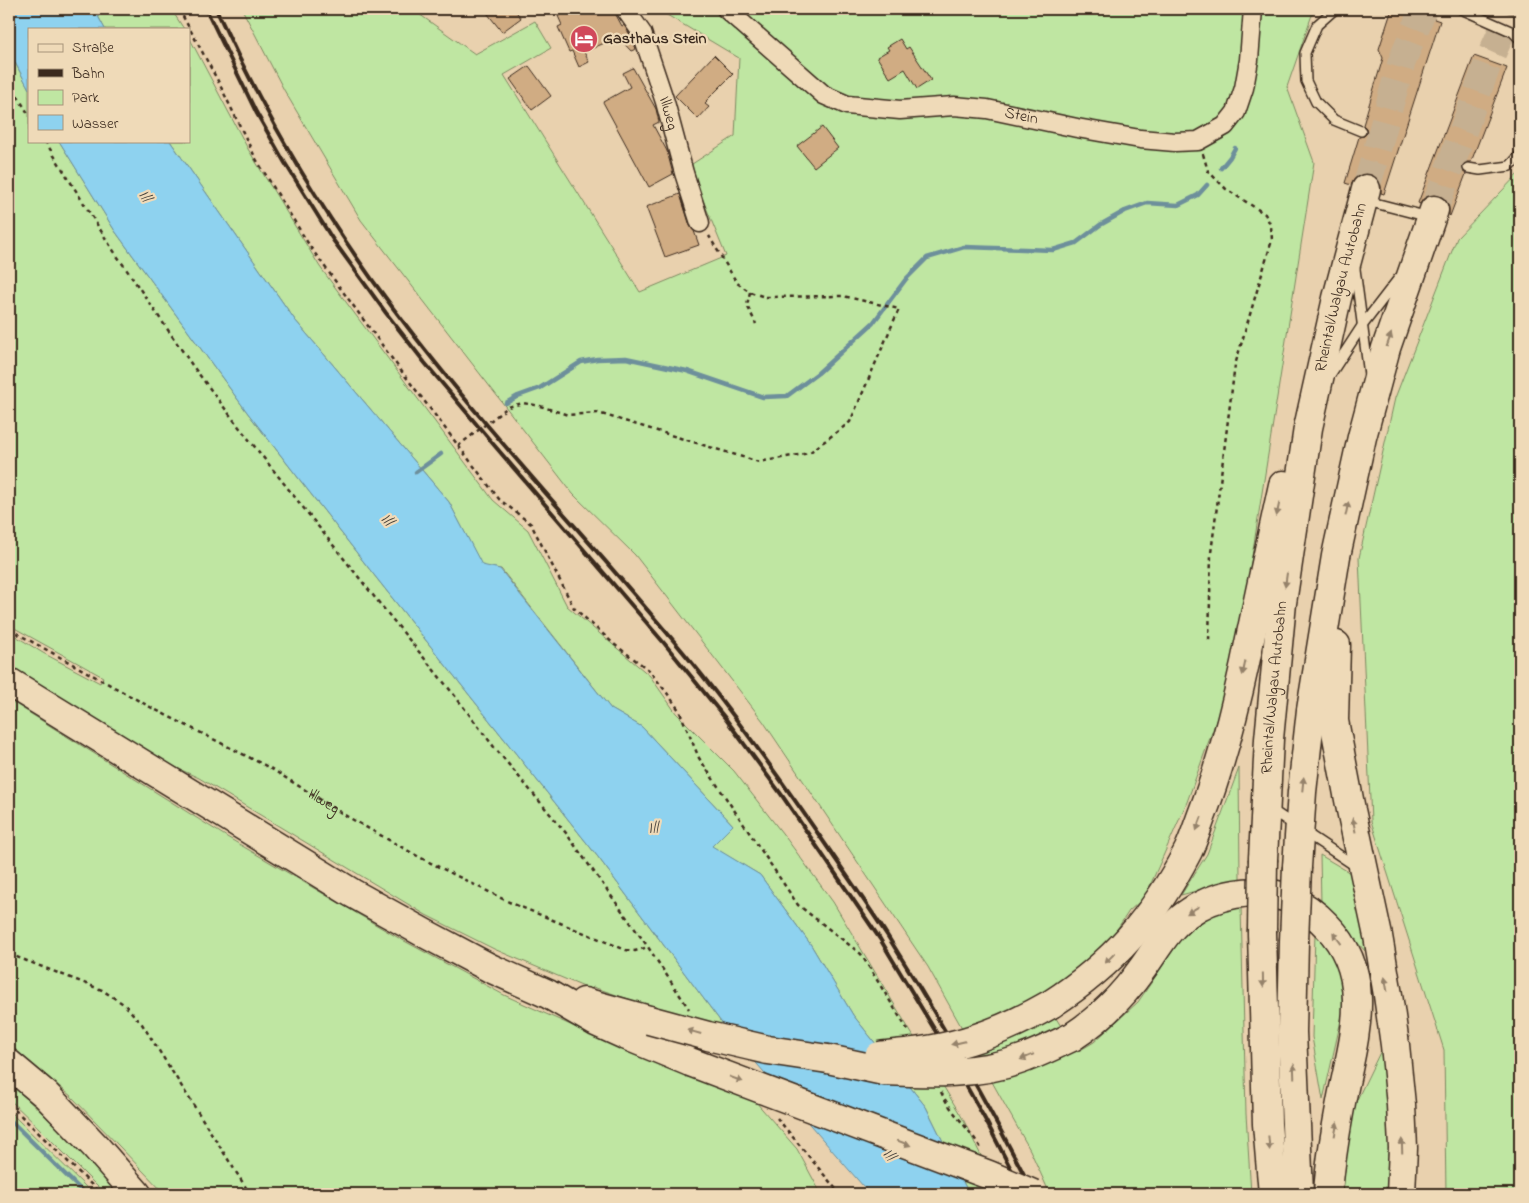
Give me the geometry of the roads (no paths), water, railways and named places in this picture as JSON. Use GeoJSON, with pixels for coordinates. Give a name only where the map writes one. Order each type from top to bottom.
{"type":"FeatureCollection","features":[{"type":"Feature","properties":{"kind":"main road","name":"Rheintal/Walgau Autobahn"},"geometry":{"type":"LineString","coordinates":[[1273,1194],[1267,1124],[1262,932],[1263,859],[1269,739],[1282,603],[1308,428],[1337,298],[1364,194]]}},
{"type":"Feature","properties":{"kind":"main road"},"geometry":{"type":"LineString","coordinates":[[1299,1194],[1292,1032],[1294,941],[1302,792],[1311,710],[1336,556],[1362,438],[1386,348],[1433,214]]}},
{"type":"Feature","properties":{"kind":"main road"},"geometry":{"type":"LineString","coordinates":[[828,1059],[922,1051],[963,1042],[1010,1026],[1028,1018],[1073,990],[1106,962],[1137,930],[1165,891],[1189,850],[1217,775],[1236,705],[1288,461],[1308,428]]}},
{"type":"Feature","properties":{"kind":"main road"},"geometry":{"type":"LineString","coordinates":[[1336,556],[1340,606],[1336,637],[1334,721],[1387,986],[1401,1105],[1403,1148],[1401,1194]]}},
{"type":"Feature","properties":{"kind":"main road"},"geometry":{"type":"LineString","coordinates":[[9,682],[352,893],[490,968],[548,994],[627,1036],[690,1062],[990,1175],[1033,1194]]}},
{"type":"Feature","properties":{"kind":"main road"},"geometry":{"type":"LineString","coordinates":[[548,994],[768,1050],[828,1059],[884,1072],[970,1071],[1020,1060],[1072,1037],[1093,1022],[1112,1006],[1131,984],[1166,934],[1179,920],[1195,909],[1222,897],[1248,893],[1279,895],[1301,904],[1321,919],[1337,937],[1351,962],[1357,986],[1357,1026],[1332,1150],[1328,1194]]}},
{"type":"Feature","properties":{"kind":"main road"},"geometry":{"type":"LineString","coordinates":[[9,1064],[46,1095],[95,1146],[137,1194]]}},
{"type":"Feature","properties":{"kind":"street","name":"Illweg"},"geometry":{"type":"LineString","coordinates":[[625,9],[642,33],[666,102],[684,173],[700,223]]}},
{"type":"Feature","properties":{"kind":"street","name":"Stein"},"geometry":{"type":"LineString","coordinates":[[726,9],[824,95],[847,105],[900,110],[954,106],[987,109],[1077,128],[1140,139],[1175,142],[1198,141],[1224,126],[1236,112],[1246,78],[1253,9]]}},
{"type":"Feature","properties":{"kind":"lane"},"geometry":{"type":"LineString","coordinates":[[1335,9],[1318,25],[1306,53],[1306,81],[1316,102],[1334,120],[1361,131]]}},
{"type":"Feature","properties":{"kind":"lane"},"geometry":{"type":"LineString","coordinates":[[1461,9],[1513,32],[1520,39]]}},
{"type":"Feature","properties":{"kind":"lane"},"geometry":{"type":"LineString","coordinates":[[1468,168],[1480,170],[1510,166],[1520,155]]}},
{"type":"Feature","properties":{"kind":"lane"},"geometry":{"type":"LineString","coordinates":[[1364,194],[1433,214]]}},
{"type":"Feature","properties":{"kind":"lane"},"geometry":{"type":"LineString","coordinates":[[1351,244],[1372,400]]}},
{"type":"Feature","properties":{"kind":"lane"},"geometry":{"type":"LineString","coordinates":[[1315,398],[1362,326],[1420,252]]}},
{"type":"Feature","properties":{"kind":"lane"},"geometry":{"type":"LineString","coordinates":[[1266,806],[1364,872]]}},
{"type":"Feature","properties":{"kind":"water"},"geometry":{"type":"Polygon","coordinates":[[[9,9],[94,9],[104,28],[28,28],[28,87],[9,51],[9,9]]]}},
{"type":"Feature","properties":{"kind":"water","name":"Ill"},"geometry":{"type":"Polygon","coordinates":[[[60,142],[171,142],[295,320],[449,502],[482,565],[500,569],[611,709],[642,727],[733,825],[712,846],[760,875],[811,945],[853,1015],[926,1107],[969,1194],[870,1194],[724,1026],[598,857],[247,412],[115,231],[60,142]]]}},
{"type":"Feature","properties":{"kind":"waterway"},"geometry":{"type":"LineString","coordinates":[[1221,168],[1235,148]]}},
{"type":"Feature","properties":{"kind":"waterway"},"geometry":{"type":"LineString","coordinates":[[506,403],[518,396],[540,388],[581,362],[597,359],[626,358],[687,371],[763,397],[787,396],[818,373],[873,323],[906,279],[927,258],[964,247],[1053,250],[1076,243],[1100,225],[1125,211],[1147,203],[1178,205],[1198,195],[1207,185]]}},
{"type":"Feature","properties":{"kind":"waterway"},"geometry":{"type":"LineString","coordinates":[[416,472],[441,454]]}},
{"type":"Feature","properties":{"kind":"waterway"},"geometry":{"type":"LineString","coordinates":[[9,1119],[85,1194]]}},
{"type":"Feature","properties":{"kind":"tunnel"},"geometry":{"type":"LineString","coordinates":[[1366,189],[1401,64],[1423,9]]}},
{"type":"Feature","properties":{"kind":"tunnel"},"geometry":{"type":"LineString","coordinates":[[1434,210],[1489,60],[1512,9]]}},
{"type":"Feature","properties":{"kind":"railway"},"geometry":{"type":"LineString","coordinates":[[206,9],[256,112],[285,163],[333,240],[386,313],[494,445],[664,643],[725,718],[781,794],[880,939],[939,1037],[1024,1194]]}},
{"type":"Feature","properties":{"kind":"railway"},"geometry":{"type":"LineString","coordinates":[[216,9],[254,87],[296,163],[367,273],[430,355],[506,448],[625,583],[702,675],[815,829],[880,924],[926,999],[1000,1128],[1034,1194]]}},
{"type":"Feature","properties":{"kind":"place","name":"Gasthaus Stein"},"geometry":{"type":"Point","coordinates":[584,39]}}]}
